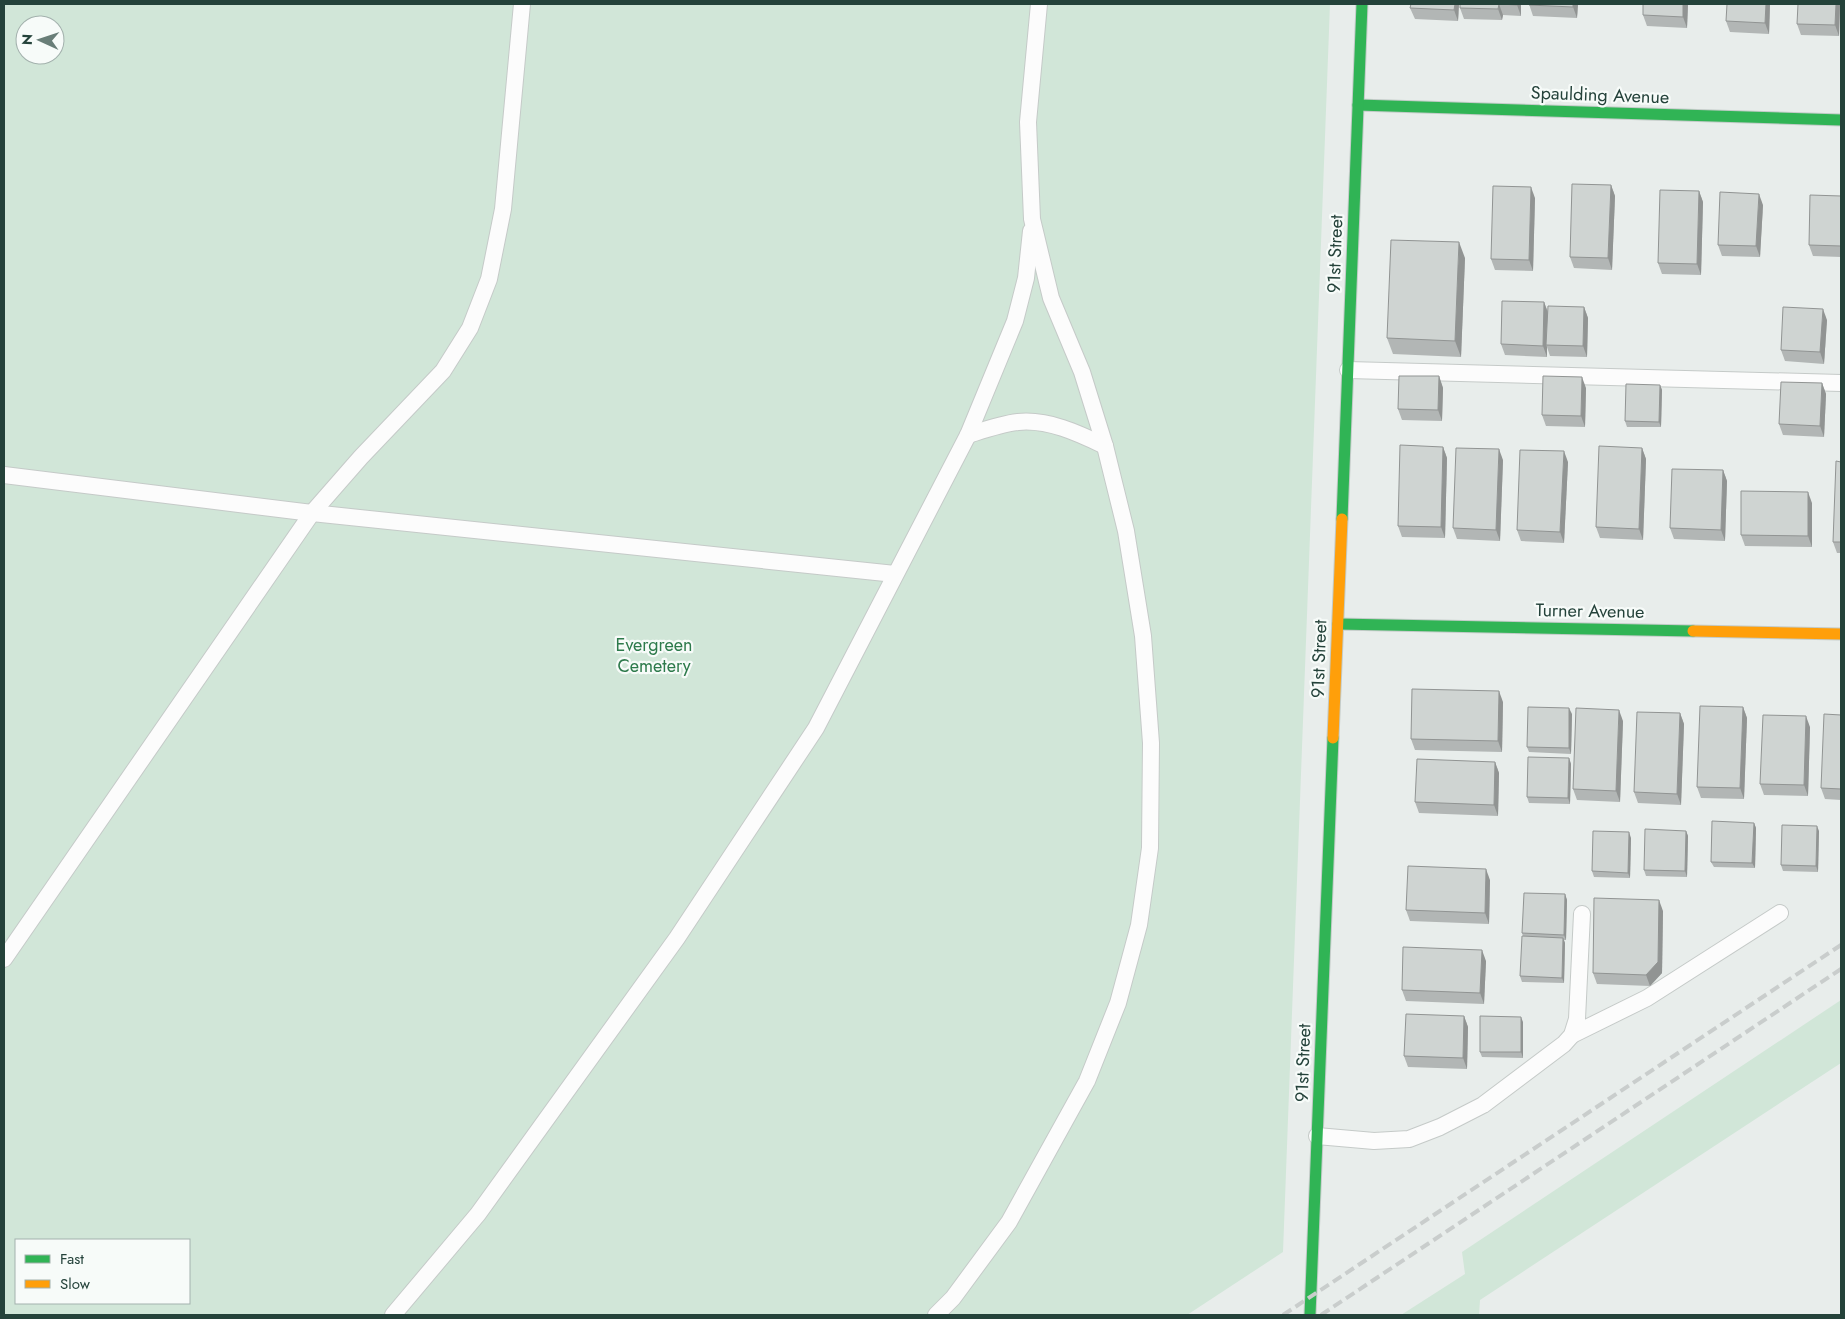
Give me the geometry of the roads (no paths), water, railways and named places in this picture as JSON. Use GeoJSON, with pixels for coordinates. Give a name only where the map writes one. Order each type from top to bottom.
{"type":"FeatureCollection","features":[{"type":"Feature","properties":{"kind":"street","name":"91st Street"},"geometry":{"type":"LineString","coordinates":[[1310,1315],[1362,4]]}},
{"type":"Feature","properties":{"kind":"street","name":"Spaulding Avenue"},"geometry":{"type":"LineString","coordinates":[[1358,105],[1841,120]]}},
{"type":"Feature","properties":{"kind":"street","name":"Turner Avenue"},"geometry":{"type":"LineString","coordinates":[[1338,624],[1841,634]]}},
{"type":"Feature","properties":{"kind":"lane"},"geometry":{"type":"LineString","coordinates":[[4,959],[312,513],[361,457],[443,371],[470,328],[489,278],[503,209],[522,4]]}},
{"type":"Feature","properties":{"kind":"lane"},"geometry":{"type":"LineString","coordinates":[[393,1315],[478,1214],[677,938],[816,728],[968,435],[1015,321],[1026,278],[1032,219],[1028,122],[1039,4]]}},
{"type":"Feature","properties":{"kind":"lane"},"geometry":{"type":"LineString","coordinates":[[936,1315],[953,1298],[1009,1222],[1087,1081],[1118,1003],[1139,925],[1150,848],[1151,743],[1143,636],[1126,531],[1105,446],[1082,372],[1051,298],[1032,219]]}},
{"type":"Feature","properties":{"kind":"lane"},"geometry":{"type":"LineString","coordinates":[[1348,370],[1841,383]]}},
{"type":"Feature","properties":{"kind":"lane"},"geometry":{"type":"LineString","coordinates":[[968,435],[1019,422],[1044,424],[1076,432],[1105,446]]}},
{"type":"Feature","properties":{"kind":"lane"},"geometry":{"type":"LineString","coordinates":[[4,475],[312,513],[895,574]]}},
{"type":"Feature","properties":{"kind":"lane"},"geometry":{"type":"LineString","coordinates":[[1572,1034],[1647,998],[1780,913]]}},
{"type":"Feature","properties":{"kind":"lane"},"geometry":{"type":"LineString","coordinates":[[1317,1136],[1374,1141],[1410,1139],[1440,1127],[1483,1105],[1564,1044],[1572,1034],[1577,1019],[1582,914]]}},
{"type":"Feature","properties":{"kind":"railway"},"geometry":{"type":"LineString","coordinates":[[1283,1315],[1841,945]]}},
{"type":"Feature","properties":{"kind":"railway"},"geometry":{"type":"LineString","coordinates":[[1321,1315],[1841,969]]}},
{"type":"Feature","properties":{"kind":"park label","name":"Evergreen Cemetery"},"geometry":{"type":"Point","coordinates":[654,655]}}]}
